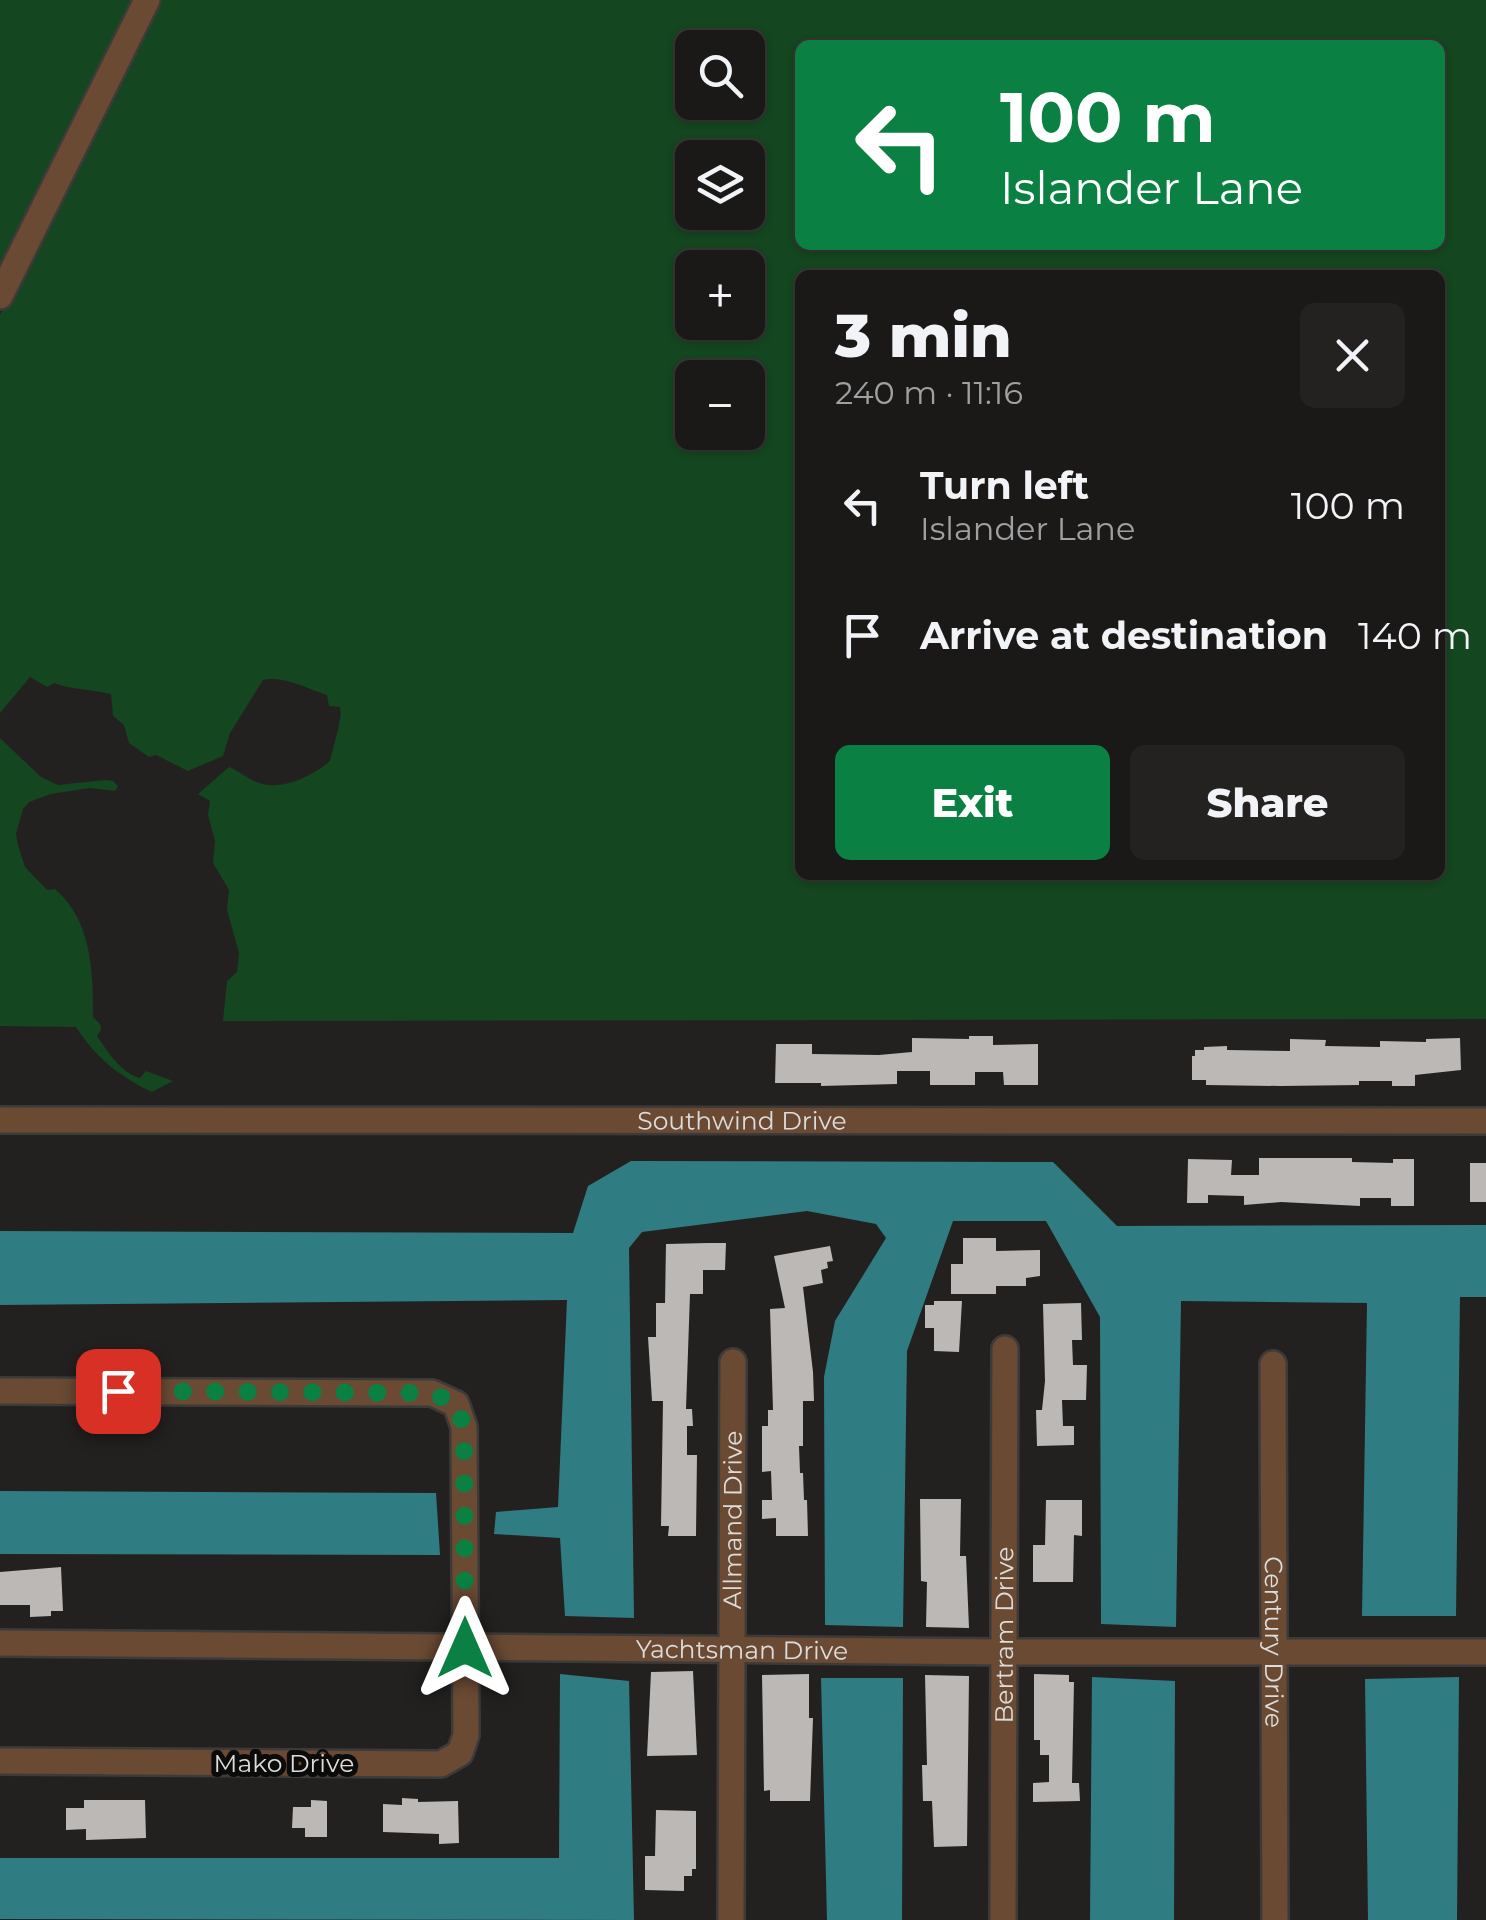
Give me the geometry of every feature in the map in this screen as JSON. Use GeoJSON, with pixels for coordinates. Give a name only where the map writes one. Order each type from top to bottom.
{"type":"FeatureCollection","features":[{"type":"Feature","properties":{"kind":"street"},"geometry":{"type":"LineString","coordinates":[[0,296],[147,0]]}},
{"type":"Feature","properties":{"kind":"street","name":"Southwind Drive"},"geometry":{"type":"LineString","coordinates":[[0,1120],[1486,1121]]}},
{"type":"Feature","properties":{"kind":"street","name":"Bertram Drive"},"geometry":{"type":"LineString","coordinates":[[1003,1920],[1005,1349]]}},
{"type":"Feature","properties":{"kind":"street","name":"Allmand Drive"},"geometry":{"type":"LineString","coordinates":[[731,1920],[733,1362]]}},
{"type":"Feature","properties":{"kind":"street","name":"Century Drive"},"geometry":{"type":"LineString","coordinates":[[1273,1364],[1275,1920]]}},
{"type":"Feature","properties":{"kind":"street","name":"Mako Drive"},"geometry":{"type":"LineString","coordinates":[[0,1391],[432,1393],[456,1404],[464,1427],[466,1736],[460,1753],[441,1764],[0,1761]]}},
{"type":"Feature","properties":{"kind":"street","name":"Yachtsman Drive"},"geometry":{"type":"LineString","coordinates":[[0,1643],[1486,1652]]}},
{"type":"Feature","properties":{"kind":"green space"},"geometry":{"type":"Polygon","coordinates":[[[0,0],[138,0],[0,277],[0,0]]]}},
{"type":"Feature","properties":{"kind":"green space"},"geometry":{"type":"Polygon","coordinates":[[[157,0],[1486,0],[1486,1019],[223,1021],[227,981],[237,972],[239,953],[227,910],[229,890],[213,863],[215,841],[208,815],[210,801],[198,794],[229,767],[268,785],[287,784],[315,772],[330,761],[340,707],[329,706],[327,695],[295,683],[263,680],[230,733],[223,756],[188,771],[156,755],[149,757],[129,743],[124,725],[113,716],[111,694],[54,683],[47,687],[30,677],[0,713],[0,315],[157,0]]]}},
{"type":"Feature","properties":{"kind":"green space"},"geometry":{"type":"Polygon","coordinates":[[[0,738],[41,777],[58,785],[105,780],[118,786],[115,791],[90,788],[29,802],[16,834],[25,867],[47,890],[55,889],[77,916],[91,965],[93,1017],[101,1030],[97,1036],[133,1075],[140,1078],[146,1071],[173,1081],[152,1092],[109,1065],[76,1027],[0,1026],[0,738]]]}},
{"type":"Feature","properties":{"kind":"water"},"geometry":{"type":"Polygon","coordinates":[[[631,1161],[1053,1162],[1117,1226],[1486,1225],[1486,1297],[1460,1297],[1456,1616],[1362,1616],[1367,1303],[1181,1301],[1176,1627],[1101,1624],[1100,1317],[1046,1221],[953,1221],[907,1351],[903,1627],[825,1625],[824,1377],[835,1321],[886,1238],[876,1224],[807,1211],[642,1232],[629,1248],[634,1618],[565,1616],[560,1538],[494,1534],[496,1512],[558,1507],[567,1300],[0,1305],[0,1231],[573,1233],[588,1186],[631,1161]]]}},
{"type":"Feature","properties":{"kind":"water"},"geometry":{"type":"Polygon","coordinates":[[[0,1491],[436,1493],[440,1555],[0,1554],[0,1491]]]}},
{"type":"Feature","properties":{"kind":"water"},"geometry":{"type":"Polygon","coordinates":[[[560,1674],[629,1681],[634,1920],[0,1919],[0,1858],[559,1858],[560,1674]]]}},
{"type":"Feature","properties":{"kind":"water"},"geometry":{"type":"Polygon","coordinates":[[[1092,1677],[1175,1681],[1174,1920],[1090,1920],[1092,1677]]]}},
{"type":"Feature","properties":{"kind":"water"},"geometry":{"type":"Polygon","coordinates":[[[1459,1677],[1457,1920],[1368,1920],[1365,1679],[1459,1677]]]}},
{"type":"Feature","properties":{"kind":"water"},"geometry":{"type":"Polygon","coordinates":[[[821,1678],[903,1678],[902,1920],[827,1920],[821,1678]]]}},
{"type":"Feature","properties":{"kind":"building"},"geometry":{"type":"Polygon","coordinates":[[[993,1036],[993,1045],[1038,1044],[1038,1085],[1004,1085],[1003,1072],[975,1072],[975,1085],[930,1085],[930,1071],[897,1071],[897,1084],[775,1083],[776,1044],[812,1044],[812,1054],[879,1055],[912,1052],[912,1038],[993,1036]]]}},
{"type":"Feature","properties":{"kind":"building"},"geometry":{"type":"Polygon","coordinates":[[[1460,1038],[1461,1070],[1415,1075],[1415,1086],[1392,1086],[1392,1081],[1359,1081],[1359,1085],[1206,1085],[1206,1080],[1192,1080],[1192,1056],[1204,1047],[1290,1051],[1290,1039],[1326,1040],[1325,1046],[1380,1047],[1380,1041],[1460,1038]]]}},
{"type":"Feature","properties":{"kind":"building"},"geometry":{"type":"Polygon","coordinates":[[[1259,1158],[1352,1158],[1352,1162],[1393,1163],[1393,1159],[1414,1159],[1414,1206],[1391,1206],[1391,1198],[1360,1198],[1360,1206],[1281,1202],[1244,1205],[1244,1196],[1208,1195],[1208,1203],[1187,1203],[1188,1159],[1232,1160],[1231,1175],[1259,1175],[1259,1158]]]}},
{"type":"Feature","properties":{"kind":"building"},"geometry":{"type":"Polygon","coordinates":[[[1470,1163],[1486,1163],[1486,1202],[1470,1202],[1470,1163]]]}},
{"type":"Feature","properties":{"kind":"building"},"geometry":{"type":"Polygon","coordinates":[[[963,1238],[996,1238],[996,1251],[1040,1250],[1040,1276],[1026,1278],[1026,1286],[996,1286],[996,1294],[951,1294],[951,1264],[963,1264],[963,1238]]]}},
{"type":"Feature","properties":{"kind":"building"},"geometry":{"type":"Polygon","coordinates":[[[726,1243],[725,1270],[703,1270],[703,1294],[690,1294],[686,1409],[692,1409],[693,1426],[687,1426],[687,1455],[697,1455],[696,1536],[668,1536],[669,1526],[661,1526],[663,1401],[652,1401],[648,1337],[656,1337],[656,1303],[665,1303],[666,1244],[726,1243]]]}},
{"type":"Feature","properties":{"kind":"building"},"geometry":{"type":"Polygon","coordinates":[[[830,1246],[833,1261],[821,1270],[823,1283],[803,1287],[814,1401],[803,1401],[803,1446],[799,1446],[808,1536],[776,1536],[776,1518],[762,1519],[762,1500],[772,1500],[771,1471],[762,1472],[762,1426],[768,1426],[768,1410],[773,1410],[770,1309],[785,1308],[774,1256],[830,1246]]]}},
{"type":"Feature","properties":{"kind":"building"},"geometry":{"type":"Polygon","coordinates":[[[934,1301],[962,1301],[959,1352],[934,1351],[934,1328],[925,1328],[925,1305],[934,1305],[934,1301]]]}},
{"type":"Feature","properties":{"kind":"building"},"geometry":{"type":"Polygon","coordinates":[[[1081,1303],[1082,1340],[1072,1340],[1073,1365],[1087,1365],[1086,1400],[1062,1400],[1063,1426],[1074,1426],[1074,1445],[1037,1446],[1036,1410],[1042,1410],[1045,1381],[1043,1304],[1081,1303]]]}},
{"type":"Feature","properties":{"kind":"building"},"geometry":{"type":"Polygon","coordinates":[[[920,1499],[961,1499],[960,1556],[966,1556],[969,1628],[926,1627],[927,1582],[921,1581],[920,1499]]]}},
{"type":"Feature","properties":{"kind":"building"},"geometry":{"type":"Polygon","coordinates":[[[1046,1500],[1082,1500],[1082,1536],[1074,1535],[1073,1582],[1033,1582],[1033,1545],[1045,1545],[1046,1500]]]}},
{"type":"Feature","properties":{"kind":"building"},"geometry":{"type":"Polygon","coordinates":[[[61,1567],[63,1611],[30,1617],[30,1605],[0,1605],[0,1572],[61,1567]]]}},
{"type":"Feature","properties":{"kind":"building"},"geometry":{"type":"Polygon","coordinates":[[[693,1671],[697,1755],[647,1756],[651,1672],[693,1671]]]}},
{"type":"Feature","properties":{"kind":"building"},"geometry":{"type":"Polygon","coordinates":[[[809,1674],[809,1718],[813,1718],[810,1801],[770,1801],[770,1790],[764,1791],[762,1675],[809,1674]]]}},
{"type":"Feature","properties":{"kind":"building"},"geometry":{"type":"Polygon","coordinates":[[[1034,1674],[1069,1675],[1069,1682],[1074,1682],[1072,1783],[1079,1783],[1080,1801],[1033,1802],[1033,1783],[1049,1782],[1049,1755],[1040,1755],[1040,1740],[1034,1740],[1034,1674]]]}},
{"type":"Feature","properties":{"kind":"building"},"geometry":{"type":"Polygon","coordinates":[[[925,1675],[969,1676],[967,1846],[934,1847],[932,1801],[923,1801],[922,1765],[927,1765],[925,1675]]]}},
{"type":"Feature","properties":{"kind":"building"},"geometry":{"type":"Polygon","coordinates":[[[402,1798],[418,1802],[458,1801],[459,1843],[439,1844],[439,1834],[383,1832],[383,1804],[402,1805],[402,1798]]]}},
{"type":"Feature","properties":{"kind":"building"},"geometry":{"type":"Polygon","coordinates":[[[84,1800],[145,1800],[146,1838],[86,1840],[86,1829],[66,1830],[66,1808],[84,1808],[84,1800]]]}},
{"type":"Feature","properties":{"kind":"building"},"geometry":{"type":"Polygon","coordinates":[[[311,1800],[327,1801],[327,1837],[305,1837],[305,1828],[292,1828],[293,1807],[311,1807],[311,1800]]]}},
{"type":"Feature","properties":{"kind":"building"},"geometry":{"type":"Polygon","coordinates":[[[656,1810],[696,1811],[696,1869],[692,1869],[692,1876],[684,1876],[684,1891],[645,1890],[645,1856],[655,1856],[656,1810]]]}},
{"type":"Feature","properties":{"kind":"route"},"geometry":{"type":"LineString","coordinates":[[118,1391],[432,1393],[456,1404],[464,1427],[465,1648]]}}]}
